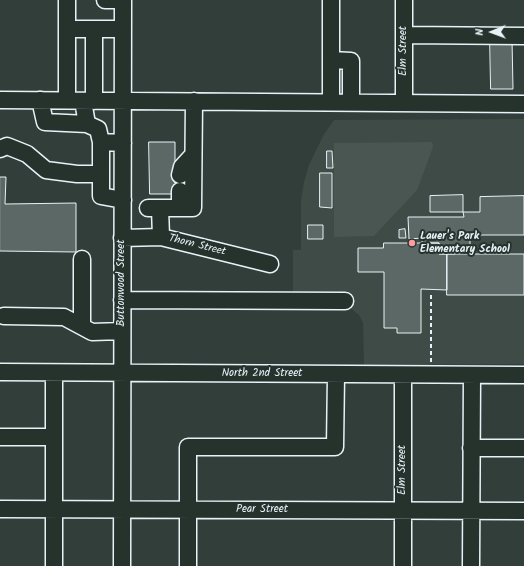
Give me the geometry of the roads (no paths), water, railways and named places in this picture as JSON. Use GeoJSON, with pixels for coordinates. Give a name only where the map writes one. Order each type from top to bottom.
{"type":"FeatureCollection","features":[{"type":"Feature","properties":{"kind":"street"},"geometry":{"type":"LineString","coordinates":[[67,0],[67,100]]}},
{"type":"Feature","properties":{"kind":"street"},"geometry":{"type":"LineString","coordinates":[[105,0],[123,0]]}},
{"type":"Feature","properties":{"kind":"street","name":"Buttonwood Street"},"geometry":{"type":"LineString","coordinates":[[122,566],[123,0]]}},
{"type":"Feature","properties":{"kind":"street"},"geometry":{"type":"LineString","coordinates":[[331,0],[331,102]]}},
{"type":"Feature","properties":{"kind":"street","name":"Elm Street"},"geometry":{"type":"LineString","coordinates":[[404,0],[404,103]]}},
{"type":"Feature","properties":{"kind":"street"},"geometry":{"type":"LineString","coordinates":[[67,29],[123,29]]}},
{"type":"Feature","properties":{"kind":"street"},"geometry":{"type":"LineString","coordinates":[[87,124],[94,29]]}},
{"type":"Feature","properties":{"kind":"street"},"geometry":{"type":"LineString","coordinates":[[404,35],[524,36]]}},
{"type":"Feature","properties":{"kind":"street"},"geometry":{"type":"LineString","coordinates":[[331,60],[351,61],[351,102]]}},
{"type":"Feature","properties":{"kind":"street"},"geometry":{"type":"LineString","coordinates":[[0,100],[524,104]]}},
{"type":"Feature","properties":{"kind":"street"},"geometry":{"type":"LineString","coordinates":[[40,100],[45,122],[87,124],[98,129],[100,142],[101,196],[123,200]]}},
{"type":"Feature","properties":{"kind":"street"},"geometry":{"type":"LineString","coordinates":[[161,237],[154,208],[193,208],[194,101]]}},
{"type":"Feature","properties":{"kind":"street"},"geometry":{"type":"LineString","coordinates":[[100,142],[123,143]]}},
{"type":"Feature","properties":{"kind":"street"},"geometry":{"type":"LineString","coordinates":[[0,149],[7,146],[27,154],[46,170],[77,174],[101,174]]}},
{"type":"Feature","properties":{"kind":"street"},"geometry":{"type":"LineString","coordinates":[[180,175],[182,167],[193,155]]}},
{"type":"Feature","properties":{"kind":"street"},"geometry":{"type":"LineString","coordinates":[[180,191],[180,208]]}},
{"type":"Feature","properties":{"kind":"street","name":"Thorn Street"},"geometry":{"type":"LineString","coordinates":[[122,238],[161,237],[270,264]]}},
{"type":"Feature","properties":{"kind":"street"},"geometry":{"type":"LineString","coordinates":[[82,259],[82,326]]}},
{"type":"Feature","properties":{"kind":"street"},"geometry":{"type":"LineString","coordinates":[[122,300],[346,301]]}},
{"type":"Feature","properties":{"kind":"street"},"geometry":{"type":"LineString","coordinates":[[4,316],[64,317],[92,332],[122,331]]}},
{"type":"Feature","properties":{"kind":"street","name":"North 2nd Street"},"geometry":{"type":"LineString","coordinates":[[0,372],[122,374],[524,375]]}},
{"type":"Feature","properties":{"kind":"street"},"geometry":{"type":"LineString","coordinates":[[54,372],[54,566]]}},
{"type":"Feature","properties":{"kind":"street"},"geometry":{"type":"LineString","coordinates":[[188,566],[188,447],[335,447],[336,375]]}},
{"type":"Feature","properties":{"kind":"street","name":"Elm Street"},"geometry":{"type":"LineString","coordinates":[[403,375],[403,566]]}},
{"type":"Feature","properties":{"kind":"street"},"geometry":{"type":"LineString","coordinates":[[471,566],[472,375]]}},
{"type":"Feature","properties":{"kind":"street"},"geometry":{"type":"LineString","coordinates":[[0,437],[54,437]]}},
{"type":"Feature","properties":{"kind":"street"},"geometry":{"type":"LineString","coordinates":[[471,448],[524,448]]}},
{"type":"Feature","properties":{"kind":"street","name":"Pear Street"},"geometry":{"type":"LineString","coordinates":[[0,509],[524,511]]}},
{"type":"Feature","properties":{"kind":"place","name":"Lauer's Park Elementary School"},"geometry":{"type":"Point","coordinates":[412,243]}}]}
